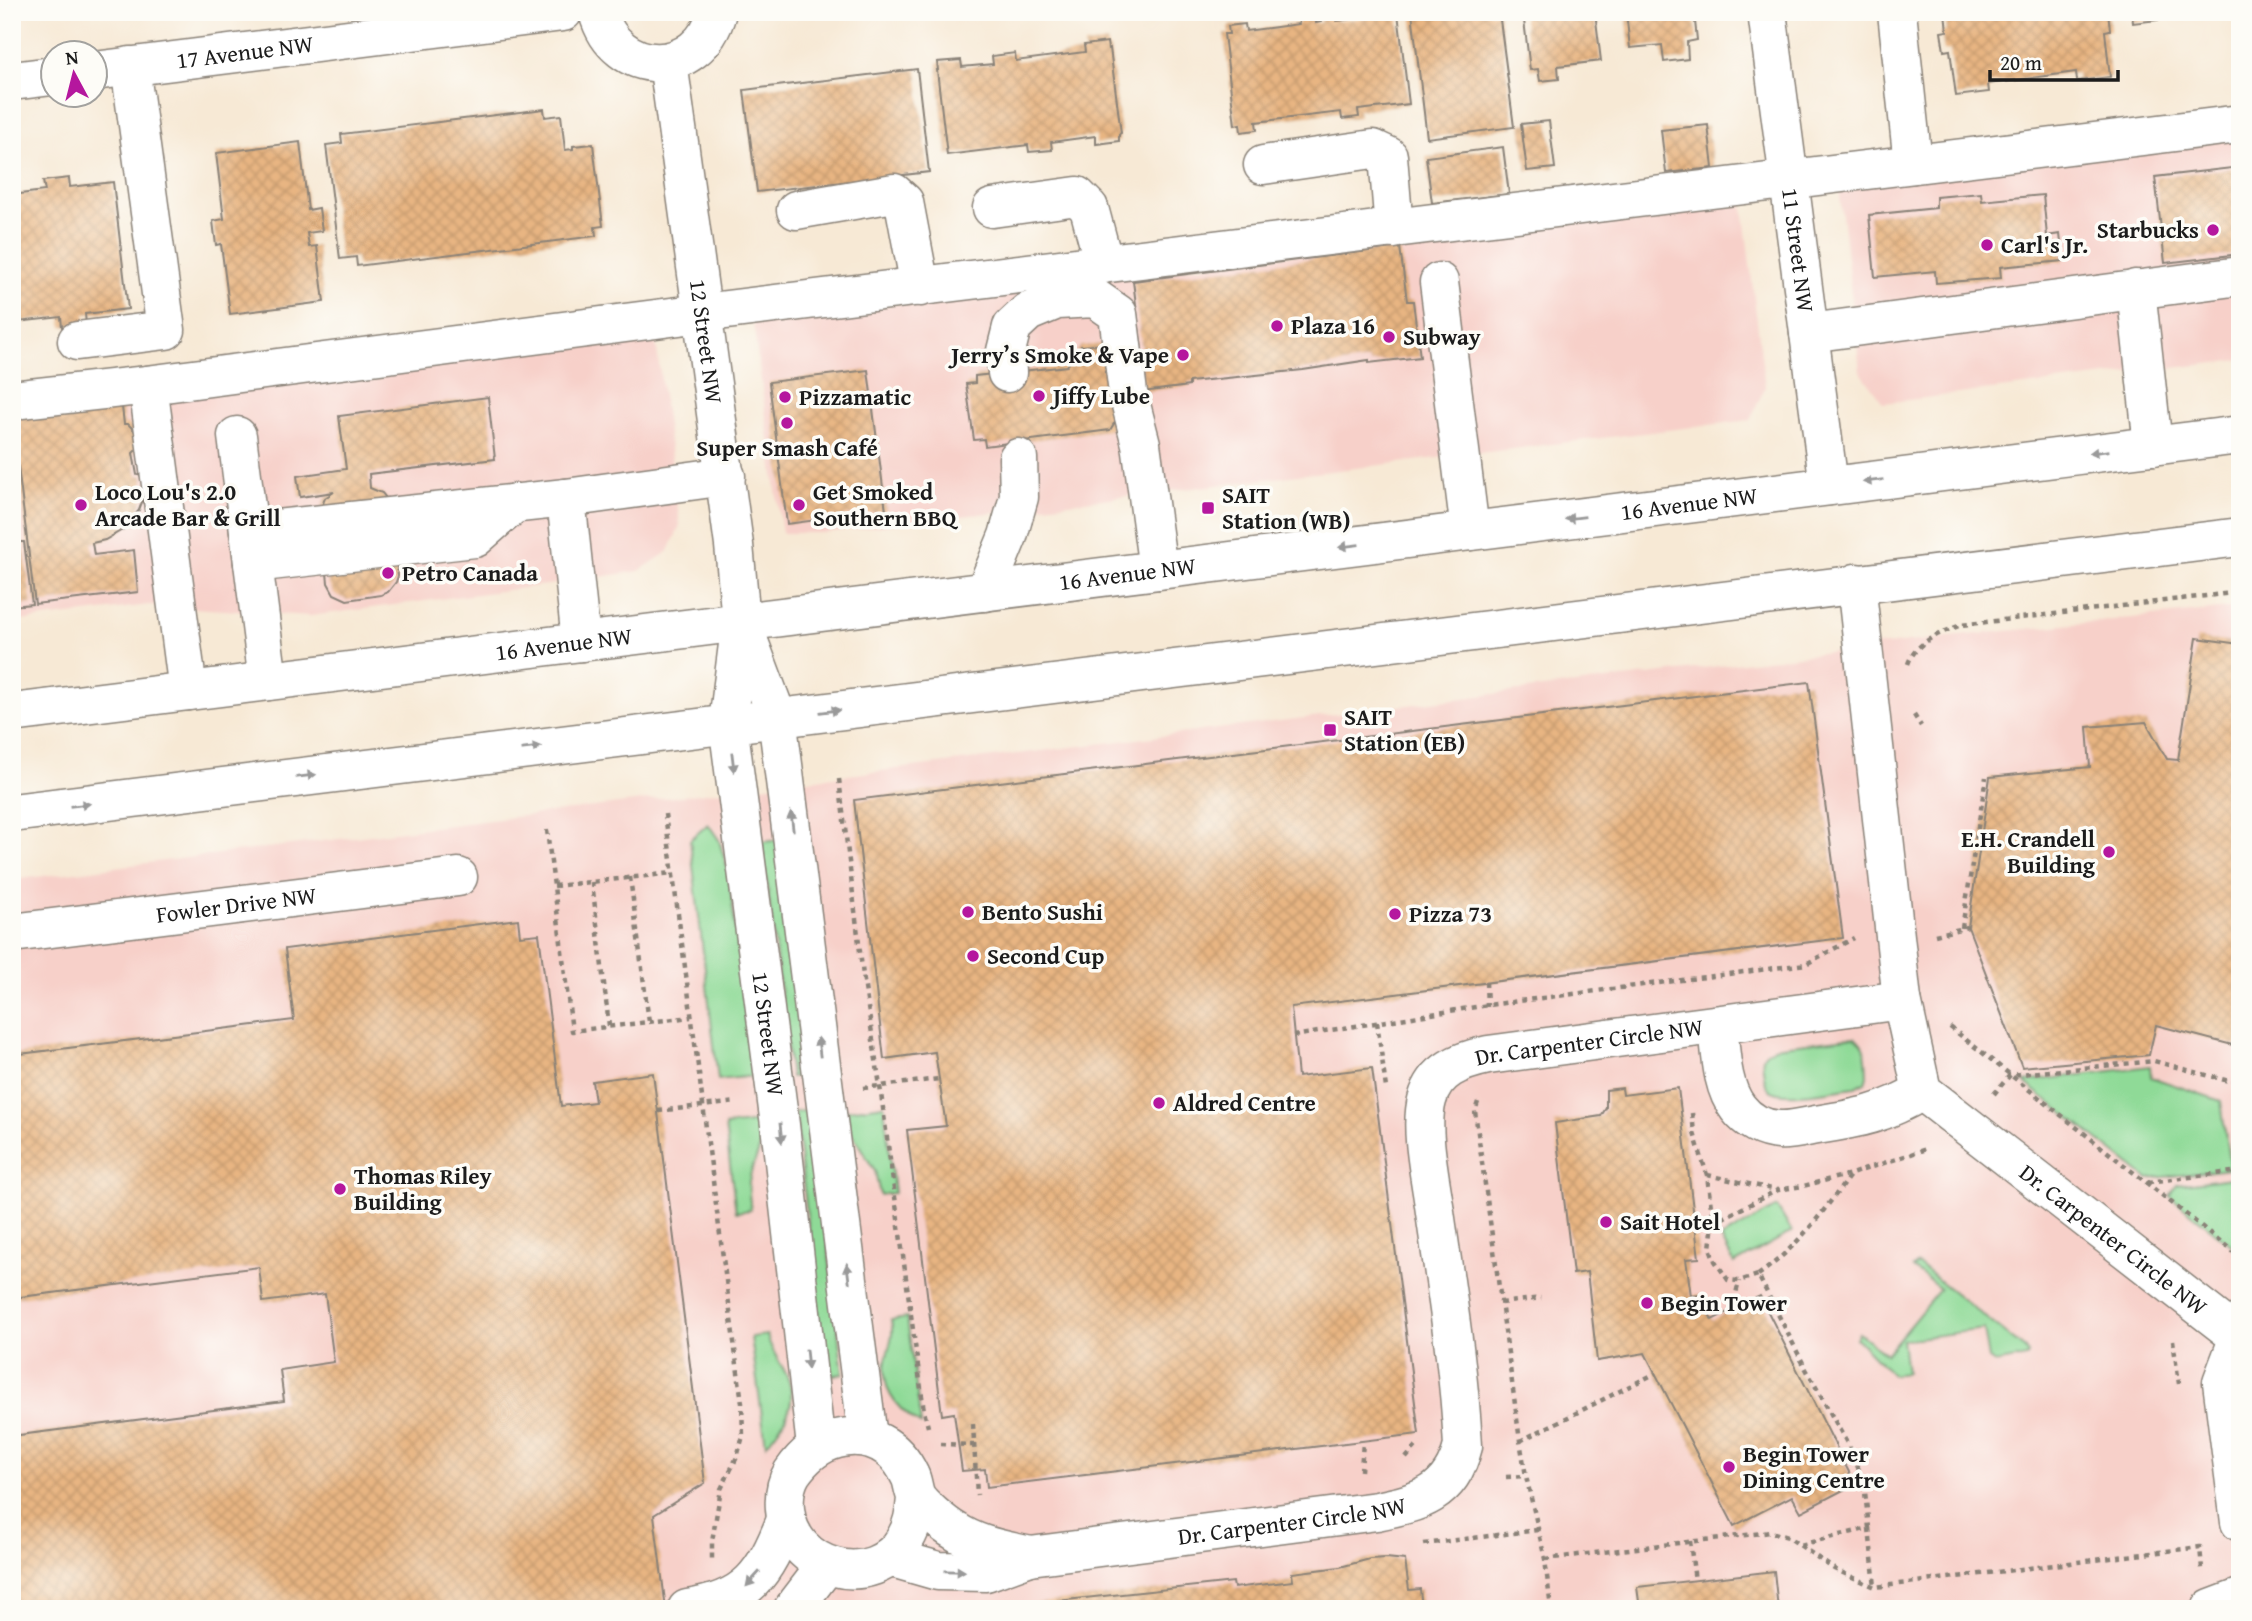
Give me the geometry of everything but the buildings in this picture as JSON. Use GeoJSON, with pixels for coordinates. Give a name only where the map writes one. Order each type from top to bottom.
{"type":"FeatureCollection","features":[{"type":"Feature","properties":{"kind":"main road","name":"17 Avenue NW"},"geometry":{"type":"LineString","coordinates":[[112,68],[563,12]]}},
{"type":"Feature","properties":{"kind":"main road"},"geometry":{"type":"LineString","coordinates":[[598,12],[609,39],[621,50],[651,63],[668,62],[695,49],[710,32],[717,12]]}},
{"type":"Feature","properties":{"kind":"main road","name":"11 Street NW"},"geometry":{"type":"LineString","coordinates":[[1767,12],[1829,486]]}},
{"type":"Feature","properties":{"kind":"main road"},"geometry":{"type":"LineString","coordinates":[[1897,12],[1913,164]]}},
{"type":"Feature","properties":{"kind":"main road","name":"12 Street NW"},"geometry":{"type":"LineString","coordinates":[[668,62],[726,476],[741,621],[728,723],[777,1097],[816,1447]]}},
{"type":"Feature","properties":{"kind":"main road"},"geometry":{"type":"LineString","coordinates":[[77,341],[166,330],[112,68]]}},
{"type":"Feature","properties":{"kind":"main road"},"geometry":{"type":"LineString","coordinates":[[12,81],[38,78]]}},
{"type":"Feature","properties":{"kind":"main road"},"geometry":{"type":"LineString","coordinates":[[12,400],[2240,124]]}},
{"type":"Feature","properties":{"kind":"main road"},"geometry":{"type":"LineString","coordinates":[[1263,165],[1373,149],[1388,156],[1394,229]]}},
{"type":"Feature","properties":{"kind":"main road"},"geometry":{"type":"LineString","coordinates":[[796,209],[894,192],[904,202],[920,287]]}},
{"type":"Feature","properties":{"kind":"main road"},"geometry":{"type":"LineString","coordinates":[[992,208],[1077,196],[1089,208],[1104,264]]}},
{"type":"Feature","properties":{"kind":"main road"},"geometry":{"type":"LineString","coordinates":[[1810,333],[2240,276]]}},
{"type":"Feature","properties":{"kind":"main road"},"geometry":{"type":"LineString","coordinates":[[1439,282],[1470,531]]}},
{"type":"Feature","properties":{"kind":"main road"},"geometry":{"type":"LineString","coordinates":[[2136,289],[2153,446]]}},
{"type":"Feature","properties":{"kind":"main road"},"geometry":{"type":"LineString","coordinates":[[1007,373],[1006,351],[1012,327],[1028,312],[1057,300],[1095,298],[1118,314],[1128,393],[1141,444],[1158,570]]}},
{"type":"Feature","properties":{"kind":"main road"},"geometry":{"type":"LineString","coordinates":[[148,385],[188,691]]}},
{"type":"Feature","properties":{"kind":"main road","name":"16 Avenue NW"},"geometry":{"type":"LineString","coordinates":[[12,713],[2240,435]]}},
{"type":"Feature","properties":{"kind":"main road"},"geometry":{"type":"LineString","coordinates":[[237,436],[268,681]]}},
{"type":"Feature","properties":{"kind":"main road"},"geometry":{"type":"LineString","coordinates":[[985,592],[1007,536],[1018,497],[1018,458]]}},
{"type":"Feature","properties":{"kind":"main road"},"geometry":{"type":"LineString","coordinates":[[251,548],[515,503],[726,476]]}},
{"type":"Feature","properties":{"kind":"main road"},"geometry":{"type":"LineString","coordinates":[[566,498],[581,642]]}},
{"type":"Feature","properties":{"kind":"main road"},"geometry":{"type":"LineString","coordinates":[[12,813],[2240,537]]}},
{"type":"Feature","properties":{"kind":"main road"},"geometry":{"type":"LineString","coordinates":[[1718,1026],[1729,1090],[1738,1108],[1754,1123],[1780,1130],[1869,1116],[1900,1105],[1922,1091],[1902,1000],[1856,583]]}},
{"type":"Feature","properties":{"kind":"main road","name":"12 Street NW"},"geometry":{"type":"LineString","coordinates":[[741,621],[777,717],[868,1438]]}},
{"type":"Feature","properties":{"kind":"main road","name":"Fowler Drive NW"},"geometry":{"type":"LineString","coordinates":[[12,933],[458,877]]}},
{"type":"Feature","properties":{"kind":"main road","name":"Dr. Carpenter Circle NW"},"geometry":{"type":"LineString","coordinates":[[1030,1556],[1377,1511],[1425,1499],[1447,1482],[1459,1462],[1463,1446],[1425,1135],[1426,1101],[1436,1080],[1451,1066],[1488,1055],[1902,1000]]}},
{"type":"Feature","properties":{"kind":"main road","name":"Dr. Carpenter Circle NW"},"geometry":{"type":"LineString","coordinates":[[1922,1091],[2239,1337],[2222,1382],[2240,1522]]}},
{"type":"Feature","properties":{"kind":"main road"},"geometry":{"type":"LineString","coordinates":[[858,1436],[868,1438],[887,1445],[911,1477],[916,1498],[914,1521],[904,1541],[889,1557],[868,1567],[847,1570],[826,1566],[808,1555],[794,1539],[786,1520],[784,1499],[789,1478],[800,1461],[816,1447],[836,1439],[858,1436]]}},
{"type":"Feature","properties":{"kind":"main road"},"geometry":{"type":"LineString","coordinates":[[916,1498],[955,1531],[988,1546],[1030,1556]]}},
{"type":"Feature","properties":{"kind":"main road"},"geometry":{"type":"LineString","coordinates":[[687,1609],[716,1603],[744,1589],[758,1576],[773,1552],[786,1520]]}},
{"type":"Feature","properties":{"kind":"main road"},"geometry":{"type":"LineString","coordinates":[[889,1557],[938,1570],[986,1572],[1030,1556]]}},
{"type":"Feature","properties":{"kind":"main road"},"geometry":{"type":"LineString","coordinates":[[793,1609],[826,1566]]}},
{"type":"Feature","properties":{"kind":"main road"},"geometry":{"type":"LineString","coordinates":[[2211,1609],[2240,1598]]}},
{"type":"Feature","properties":{"kind":"path"},"geometry":{"type":"LineString","coordinates":[[1907,667],[1910,657],[1929,638],[1961,625],[2240,592]]}},
{"type":"Feature","properties":{"kind":"path"},"geometry":{"type":"LineString","coordinates":[[1912,710],[1921,726]]}},
{"type":"Feature","properties":{"kind":"path"},"geometry":{"type":"LineString","coordinates":[[1962,928],[1986,777]]}},
{"type":"Feature","properties":{"kind":"path"},"geometry":{"type":"LineString","coordinates":[[839,779],[862,968],[924,1411],[929,1428]]}},
{"type":"Feature","properties":{"kind":"path"},"geometry":{"type":"LineString","coordinates":[[666,814],[742,1403],[743,1436],[737,1457],[721,1489],[712,1541],[713,1564]]}},
{"type":"Feature","properties":{"kind":"path"},"geometry":{"type":"LineString","coordinates":[[547,830],[572,1031],[691,1017]]}},
{"type":"Feature","properties":{"kind":"path"},"geometry":{"type":"LineString","coordinates":[[554,886],[673,873]]}},
{"type":"Feature","properties":{"kind":"path"},"geometry":{"type":"LineString","coordinates":[[631,877],[649,1021]]}},
{"type":"Feature","properties":{"kind":"path"},"geometry":{"type":"LineString","coordinates":[[592,882],[609,1026]]}},
{"type":"Feature","properties":{"kind":"path"},"geometry":{"type":"LineString","coordinates":[[1933,922],[1936,948]]}},
{"type":"Feature","properties":{"kind":"path"},"geometry":{"type":"LineString","coordinates":[[1934,935],[1968,927]]}},
{"type":"Feature","properties":{"kind":"path"},"geometry":{"type":"LineString","coordinates":[[1293,1036],[1488,1005],[1806,964],[1854,939]]}},
{"type":"Feature","properties":{"kind":"path"},"geometry":{"type":"LineString","coordinates":[[1486,982],[1486,1015]]}},
{"type":"Feature","properties":{"kind":"path"},"geometry":{"type":"LineString","coordinates":[[1947,1025],[2240,1257]]}},
{"type":"Feature","properties":{"kind":"path"},"geometry":{"type":"LineString","coordinates":[[1993,1095],[2010,1075],[2154,1060],[2240,1084]]}},
{"type":"Feature","properties":{"kind":"path"},"geometry":{"type":"LineString","coordinates":[[858,1088],[939,1079]]}},
{"type":"Feature","properties":{"kind":"path"},"geometry":{"type":"LineString","coordinates":[[1481,1098],[1475,1111],[1501,1303],[1520,1441],[1545,1559],[1551,1609]]}},
{"type":"Feature","properties":{"kind":"path"},"geometry":{"type":"LineString","coordinates":[[658,1111],[743,1101]]}},
{"type":"Feature","properties":{"kind":"path"},"geometry":{"type":"LineString","coordinates":[[1691,1110],[1694,1133],[1707,1175],[1713,1223],[1710,1248],[1728,1280],[1739,1281],[1758,1275],[1775,1262],[1801,1239],[1851,1174]]}},
{"type":"Feature","properties":{"kind":"path"},"geometry":{"type":"LineString","coordinates":[[1713,1223],[1778,1190],[1851,1174],[1932,1148]]}},
{"type":"Feature","properties":{"kind":"path"},"geometry":{"type":"LineString","coordinates":[[2148,1182],[2240,1171]]}},
{"type":"Feature","properties":{"kind":"path"},"geometry":{"type":"LineString","coordinates":[[1707,1175],[1778,1190]]}},
{"type":"Feature","properties":{"kind":"path"},"geometry":{"type":"LineString","coordinates":[[1758,1275],[1805,1369],[1852,1452],[1864,1483],[1875,1587]]}},
{"type":"Feature","properties":{"kind":"path"},"geometry":{"type":"LineString","coordinates":[[1732,1311],[1739,1281]]}},
{"type":"Feature","properties":{"kind":"path"},"geometry":{"type":"LineString","coordinates":[[1501,1303],[1541,1298]]}},
{"type":"Feature","properties":{"kind":"path"},"geometry":{"type":"LineString","coordinates":[[2173,1339],[2179,1389]]}},
{"type":"Feature","properties":{"kind":"path"},"geometry":{"type":"LineString","coordinates":[[1520,1441],[1656,1373]]}},
{"type":"Feature","properties":{"kind":"path"},"geometry":{"type":"LineString","coordinates":[[972,1424],[978,1497]]}},
{"type":"Feature","properties":{"kind":"path"},"geometry":{"type":"LineString","coordinates":[[934,1438],[944,1455]]}},
{"type":"Feature","properties":{"kind":"path"},"geometry":{"type":"LineString","coordinates":[[1361,1475],[1363,1441]]}},
{"type":"Feature","properties":{"kind":"path"},"geometry":{"type":"LineString","coordinates":[[938,1444],[974,1445]]}},
{"type":"Feature","properties":{"kind":"path"},"geometry":{"type":"LineString","coordinates":[[1401,1463],[1418,1444],[1427,1451]]}},
{"type":"Feature","properties":{"kind":"path"},"geometry":{"type":"LineString","coordinates":[[1506,1476],[1526,1476]]}},
{"type":"Feature","properties":{"kind":"path"},"geometry":{"type":"LineString","coordinates":[[1800,1545],[1869,1528]]}},
{"type":"Feature","properties":{"kind":"path"},"geometry":{"type":"LineString","coordinates":[[1545,1559],[1771,1532],[1788,1537],[1834,1569],[1875,1587],[2200,1548],[2202,1570]]}},
{"type":"Feature","properties":{"kind":"path"},"geometry":{"type":"LineString","coordinates":[[1690,1541],[1695,1581]]}},
{"type":"Feature","properties":{"kind":"shaded area"},"geometry":{"type":"Polygon","coordinates":[[[2240,138],[2240,360],[1883,403],[1860,371],[1839,188],[2240,138]]]}},
{"type":"Feature","properties":{"kind":"shaded area"},"geometry":{"type":"Polygon","coordinates":[[[1742,199],[1765,387],[1750,420],[823,533],[782,533],[753,322],[1742,199]]]}},
{"type":"Feature","properties":{"kind":"shaded area"},"geometry":{"type":"Polygon","coordinates":[[[655,334],[680,525],[669,551],[639,571],[310,616],[149,605],[12,622],[12,413],[655,334]]]}},
{"type":"Feature","properties":{"kind":"shaded area"},"geometry":{"type":"Polygon","coordinates":[[[2240,607],[2240,1609],[12,1609],[12,880],[1958,636],[2240,607]]]}},
{"type":"Feature","properties":{"kind":"green space"},"geometry":{"type":"Polygon","coordinates":[[[708,824],[719,840],[728,871],[754,1076],[718,1080],[690,840],[708,824]]]}},
{"type":"Feature","properties":{"kind":"green space"},"geometry":{"type":"Polygon","coordinates":[[[779,840],[807,1075],[791,1077],[762,842],[779,840]]]}},
{"type":"Feature","properties":{"kind":"green space"},"geometry":{"type":"Polygon","coordinates":[[[1855,1037],[1866,1055],[1865,1082],[1855,1087],[1797,1094],[1776,1092],[1767,1087],[1762,1061],[1766,1053],[1774,1047],[1855,1037]]]}},
{"type":"Feature","properties":{"kind":"green space"},"geometry":{"type":"Polygon","coordinates":[[[2150,1066],[2151,1077],[2221,1101],[2230,1169],[2148,1179],[2024,1082],[2150,1066]]]}},
{"type":"Feature","properties":{"kind":"green space"},"geometry":{"type":"Polygon","coordinates":[[[884,1105],[894,1193],[880,1195],[875,1171],[849,1129],[847,1110],[884,1105]]]}},
{"type":"Feature","properties":{"kind":"green space"},"geometry":{"type":"Polygon","coordinates":[[[812,1110],[843,1374],[826,1376],[795,1112],[812,1110]]]}},
{"type":"Feature","properties":{"kind":"green space"},"geometry":{"type":"Polygon","coordinates":[[[759,1122],[760,1148],[749,1182],[751,1210],[736,1212],[725,1126],[759,1122]]]}},
{"type":"Feature","properties":{"kind":"green space"},"geometry":{"type":"Polygon","coordinates":[[[2232,1178],[2232,1181],[2240,1180],[2240,1252],[2170,1196],[2177,1185],[2232,1178]]]}},
{"type":"Feature","properties":{"kind":"green space"},"geometry":{"type":"Polygon","coordinates":[[[1777,1207],[1792,1232],[1734,1264],[1721,1238],[1777,1207]]]}},
{"type":"Feature","properties":{"kind":"green space"},"geometry":{"type":"Polygon","coordinates":[[[1918,1264],[2025,1349],[2027,1357],[1995,1363],[1989,1359],[1984,1329],[1902,1340],[1906,1373],[1892,1375],[1856,1338],[1859,1333],[1886,1354],[1940,1289],[1913,1268],[1918,1264]]]}},
{"type":"Feature","properties":{"kind":"green space"},"geometry":{"type":"Polygon","coordinates":[[[907,1318],[921,1425],[896,1403],[890,1394],[885,1375],[892,1332],[891,1320],[907,1318]]]}},
{"type":"Feature","properties":{"kind":"green space"},"geometry":{"type":"Polygon","coordinates":[[[767,1335],[789,1381],[791,1401],[785,1419],[766,1445],[751,1337],[767,1335]]]}},
{"type":"Feature","properties":{"kind":"place","name":"Starbucks"},"geometry":{"type":"Point","coordinates":[2213,230]}},
{"type":"Feature","properties":{"kind":"place","name":"Carl's Jr."},"geometry":{"type":"Point","coordinates":[1987,245]}},
{"type":"Feature","properties":{"kind":"place","name":"Plaza 16"},"geometry":{"type":"Point","coordinates":[1277,326]}},
{"type":"Feature","properties":{"kind":"place","name":"Subway"},"geometry":{"type":"Point","coordinates":[1389,337]}},
{"type":"Feature","properties":{"kind":"place","name":"Jerry’s Smoke & Vape"},"geometry":{"type":"Point","coordinates":[1183,355]}},
{"type":"Feature","properties":{"kind":"place","name":"Jiffy Lube"},"geometry":{"type":"Point","coordinates":[1039,396]}},
{"type":"Feature","properties":{"kind":"place","name":"Pizzamatic"},"geometry":{"type":"Point","coordinates":[785,397]}},
{"type":"Feature","properties":{"kind":"place","name":"Super Smash Café"},"geometry":{"type":"Point","coordinates":[787,423]}},
{"type":"Feature","properties":{"kind":"place","name":"Loco Lou's 2.0 Arcade Bar & Grill"},"geometry":{"type":"Point","coordinates":[81,505]}},
{"type":"Feature","properties":{"kind":"place","name":"Get Smoked Southern BBQ"},"geometry":{"type":"Point","coordinates":[799,505]}},
{"type":"Feature","properties":{"kind":"place","name":"SAIT Station (WB)"},"geometry":{"type":"Point","coordinates":[1208,508]}},
{"type":"Feature","properties":{"kind":"place","name":"Petro Canada"},"geometry":{"type":"Point","coordinates":[388,573]}},
{"type":"Feature","properties":{"kind":"place","name":"SAIT Station (EB)"},"geometry":{"type":"Point","coordinates":[1330,730]}},
{"type":"Feature","properties":{"kind":"place","name":"E.H. Crandell Building"},"geometry":{"type":"Point","coordinates":[2109,852]}},
{"type":"Feature","properties":{"kind":"place","name":"Bento Sushi"},"geometry":{"type":"Point","coordinates":[968,912]}},
{"type":"Feature","properties":{"kind":"place","name":"Pizza 73"},"geometry":{"type":"Point","coordinates":[1395,914]}},
{"type":"Feature","properties":{"kind":"place","name":"Second Cup"},"geometry":{"type":"Point","coordinates":[973,956]}},
{"type":"Feature","properties":{"kind":"place","name":"Aldred Centre"},"geometry":{"type":"Point","coordinates":[1159,1103]}},
{"type":"Feature","properties":{"kind":"place","name":"Thomas Riley Building"},"geometry":{"type":"Point","coordinates":[340,1189]}},
{"type":"Feature","properties":{"kind":"place","name":"Sait Hotel"},"geometry":{"type":"Point","coordinates":[1606,1222]}},
{"type":"Feature","properties":{"kind":"place","name":"Begin Tower"},"geometry":{"type":"Point","coordinates":[1647,1303]}},
{"type":"Feature","properties":{"kind":"place","name":"Begin Tower Dining Centre"},"geometry":{"type":"Point","coordinates":[1729,1467]}}]}
